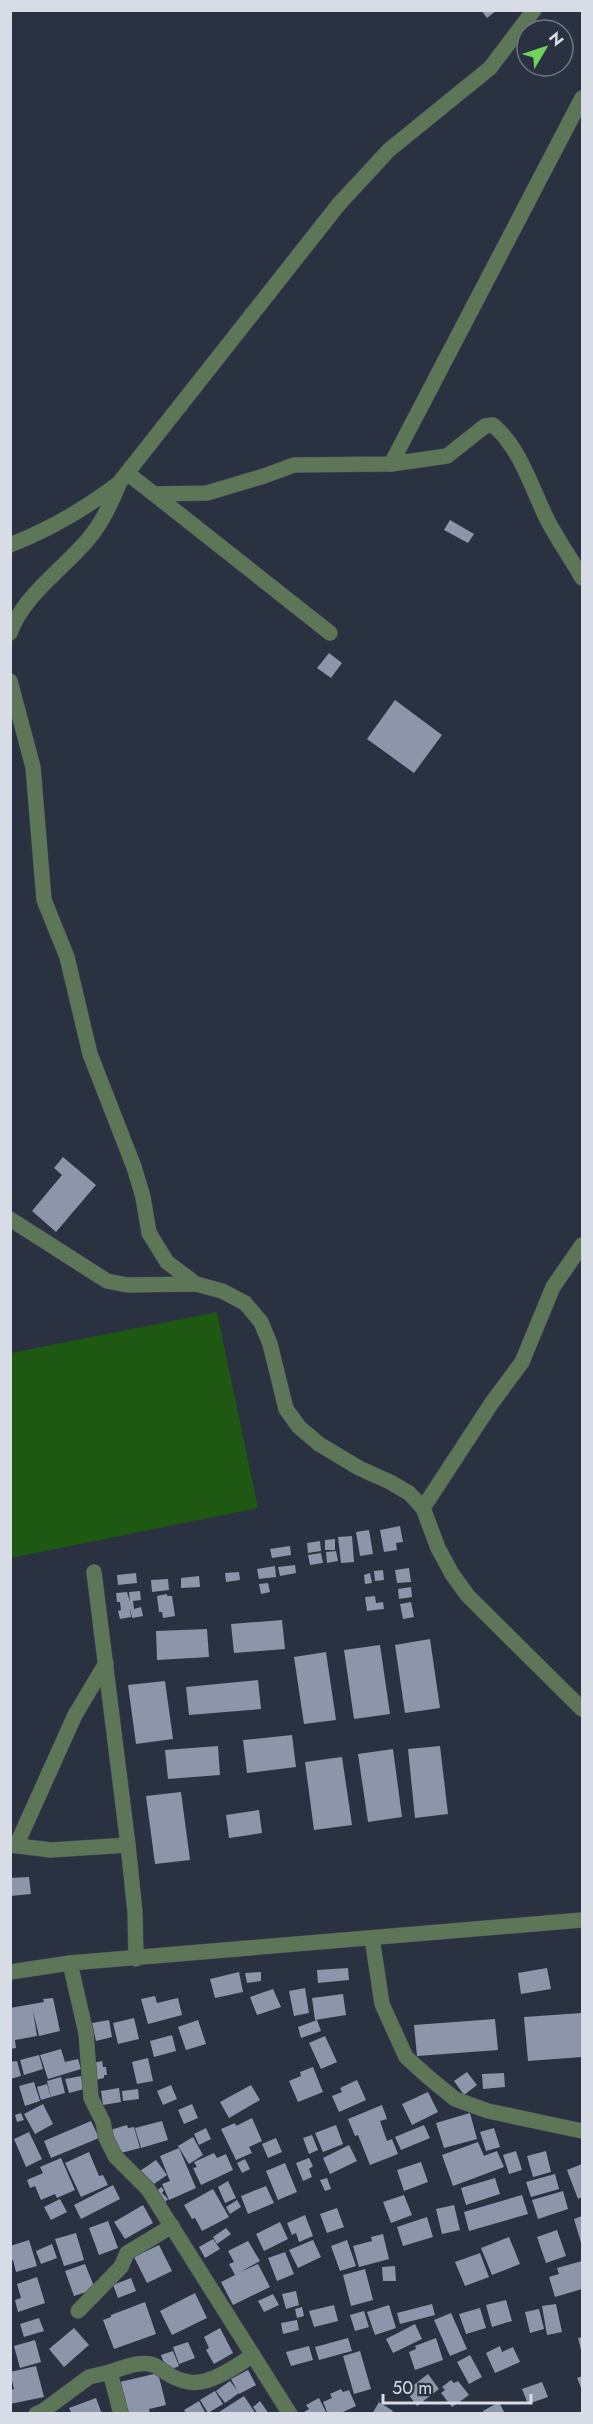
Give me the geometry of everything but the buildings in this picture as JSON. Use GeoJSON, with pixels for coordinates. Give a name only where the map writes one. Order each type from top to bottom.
{"type":"FeatureCollection","features":[{"type":"Feature","properties":{"kind":"street"},"geometry":{"type":"LineString","coordinates":[[10,633],[26,607],[90,537],[105,515],[123,478],[170,416],[339,204],[389,150],[490,68],[534,10]]}},
{"type":"Feature","properties":{"kind":"street"},"geometry":{"type":"LineString","coordinates":[[391,464],[582,98]]}},
{"type":"Feature","properties":{"kind":"street"},"geometry":{"type":"LineString","coordinates":[[154,494],[207,493],[294,465],[391,464],[447,456],[485,426],[493,425],[500,431],[528,473],[547,519],[582,578]]}},
{"type":"Feature","properties":{"kind":"street"},"geometry":{"type":"LineString","coordinates":[[123,478],[154,494],[330,633]]}},
{"type":"Feature","properties":{"kind":"street"},"geometry":{"type":"LineString","coordinates":[[10,545],[51,528],[75,514],[123,478]]}},
{"type":"Feature","properties":{"kind":"street"},"geometry":{"type":"LineString","coordinates":[[10,681],[33,767],[44,900],[67,957],[90,1054],[134,1167],[143,1197],[148,1233],[168,1262],[196,1284]]}},
{"type":"Feature","properties":{"kind":"street"},"geometry":{"type":"LineString","coordinates":[[10,1219],[106,1281],[127,1286],[196,1284],[222,1291],[245,1303],[261,1322],[270,1344],[285,1409],[299,1427],[319,1443],[359,1468],[409,1493],[423,1508],[438,1548],[452,1574],[468,1596],[582,1709]]}},
{"type":"Feature","properties":{"kind":"street"},"geometry":{"type":"LineString","coordinates":[[423,1508],[491,1404],[522,1362],[552,1287],[582,1245]]}},
{"type":"Feature","properties":{"kind":"street"},"geometry":{"type":"LineString","coordinates":[[94,1572],[128,1845],[135,1911],[136,1959]]}},
{"type":"Feature","properties":{"kind":"street"},"geometry":{"type":"LineString","coordinates":[[106,1663],[75,1715],[14,1846],[51,1850],[128,1845]]}},
{"type":"Feature","properties":{"kind":"street"},"geometry":{"type":"LineString","coordinates":[[10,1972],[70,1963],[582,1920]]}},
{"type":"Feature","properties":{"kind":"street"},"geometry":{"type":"LineString","coordinates":[[372,1938],[382,2004],[406,2057],[455,2099],[498,2113],[582,2131]]}},
{"type":"Feature","properties":{"kind":"street"},"geometry":{"type":"LineString","coordinates":[[70,1963],[86,2033],[91,2098],[104,2122],[106,2138],[115,2156],[148,2189],[212,2294],[238,2330],[290,2414]]}},
{"type":"Feature","properties":{"kind":"street"},"geometry":{"type":"LineString","coordinates":[[78,2311],[121,2267],[128,2253],[172,2226]]}},
{"type":"Feature","properties":{"kind":"street"},"geometry":{"type":"LineString","coordinates":[[36,2414],[89,2377],[135,2365],[154,2365],[168,2376],[191,2383],[224,2374],[253,2355]]}},
{"type":"Feature","properties":{"kind":"street"},"geometry":{"type":"LineString","coordinates":[[110,2372],[121,2414]]}},
{"type":"Feature","properties":{"kind":"green space"},"geometry":{"type":"Polygon","coordinates":[[[217,1312],[258,1508],[11,1558],[11,1353],[217,1312]]]}}]}
